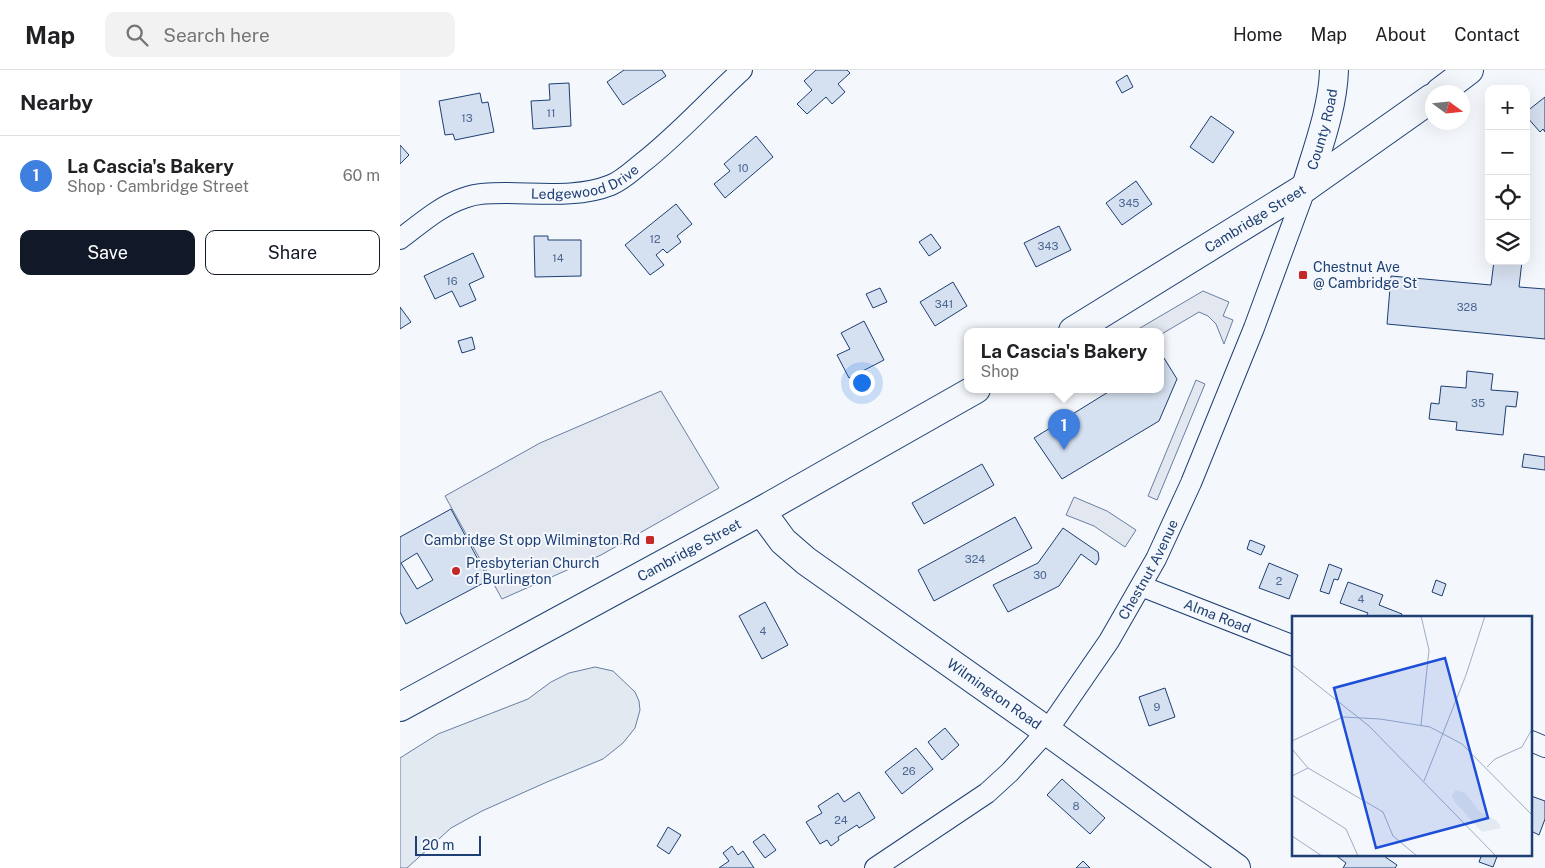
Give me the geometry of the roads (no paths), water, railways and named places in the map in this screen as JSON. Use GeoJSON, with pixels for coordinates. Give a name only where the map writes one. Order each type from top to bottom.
{"type":"FeatureCollection","features":[{"type":"Feature","properties":{"kind":"main road","name":"County Road"},"geometry":{"type":"LineString","coordinates":[[1306,187],[1328,111],[1334,70]]}},
{"type":"Feature","properties":{"kind":"main road"},"geometry":{"type":"LineString","coordinates":[[1449,85],[1469,70]]}},
{"type":"Feature","properties":{"kind":"main road","name":"Cambridge Street"},"geometry":{"type":"LineString","coordinates":[[1078,328],[1306,187],[1425,103]]}},
{"type":"Feature","properties":{"kind":"main road","name":"Cambridge Street"},"geometry":{"type":"LineString","coordinates":[[400,707],[761,511],[969,393]]}},
{"type":"Feature","properties":{"kind":"main road","name":"Wilmington Road"},"geometry":{"type":"LineString","coordinates":[[761,511],[783,541],[806,561],[1047,731],[1236,868]]}},
{"type":"Feature","properties":{"kind":"street","name":"Ledgewood Drive"},"geometry":{"type":"LineString","coordinates":[[400,239],[450,204],[464,198],[492,193],[586,191],[619,181],[678,132],[742,70]]}},
{"type":"Feature","properties":{"kind":"street","name":"Chestnut Avenue"},"geometry":{"type":"LineString","coordinates":[[875,868],[987,793],[1016,766],[1066,706],[1109,641],[1166,538],[1191,483],[1254,328],[1306,187]]}},
{"type":"Feature","properties":{"kind":"street","name":"Alma Road"},"geometry":{"type":"LineString","coordinates":[[1141,586],[1292,645]]}},
{"type":"Feature","properties":{"kind":"street"},"geometry":{"type":"LineString","coordinates":[[1532,741],[1545,746]]}},
{"type":"Feature","properties":{"kind":"place","name":"Chestnut Ave @ Cambridge St"},"geometry":{"type":"Point","coordinates":[1303,275]}},
{"type":"Feature","properties":{"kind":"place","name":"La Cascia's Bakery"},"geometry":{"type":"Point","coordinates":[1064,450]}},
{"type":"Feature","properties":{"kind":"place","name":"Cambridge St opp Wilmington Rd"},"geometry":{"type":"Point","coordinates":[650,540]}},
{"type":"Feature","properties":{"kind":"place","name":"Presbyterian Church of Burlington"},"geometry":{"type":"Point","coordinates":[456,571]}}]}
